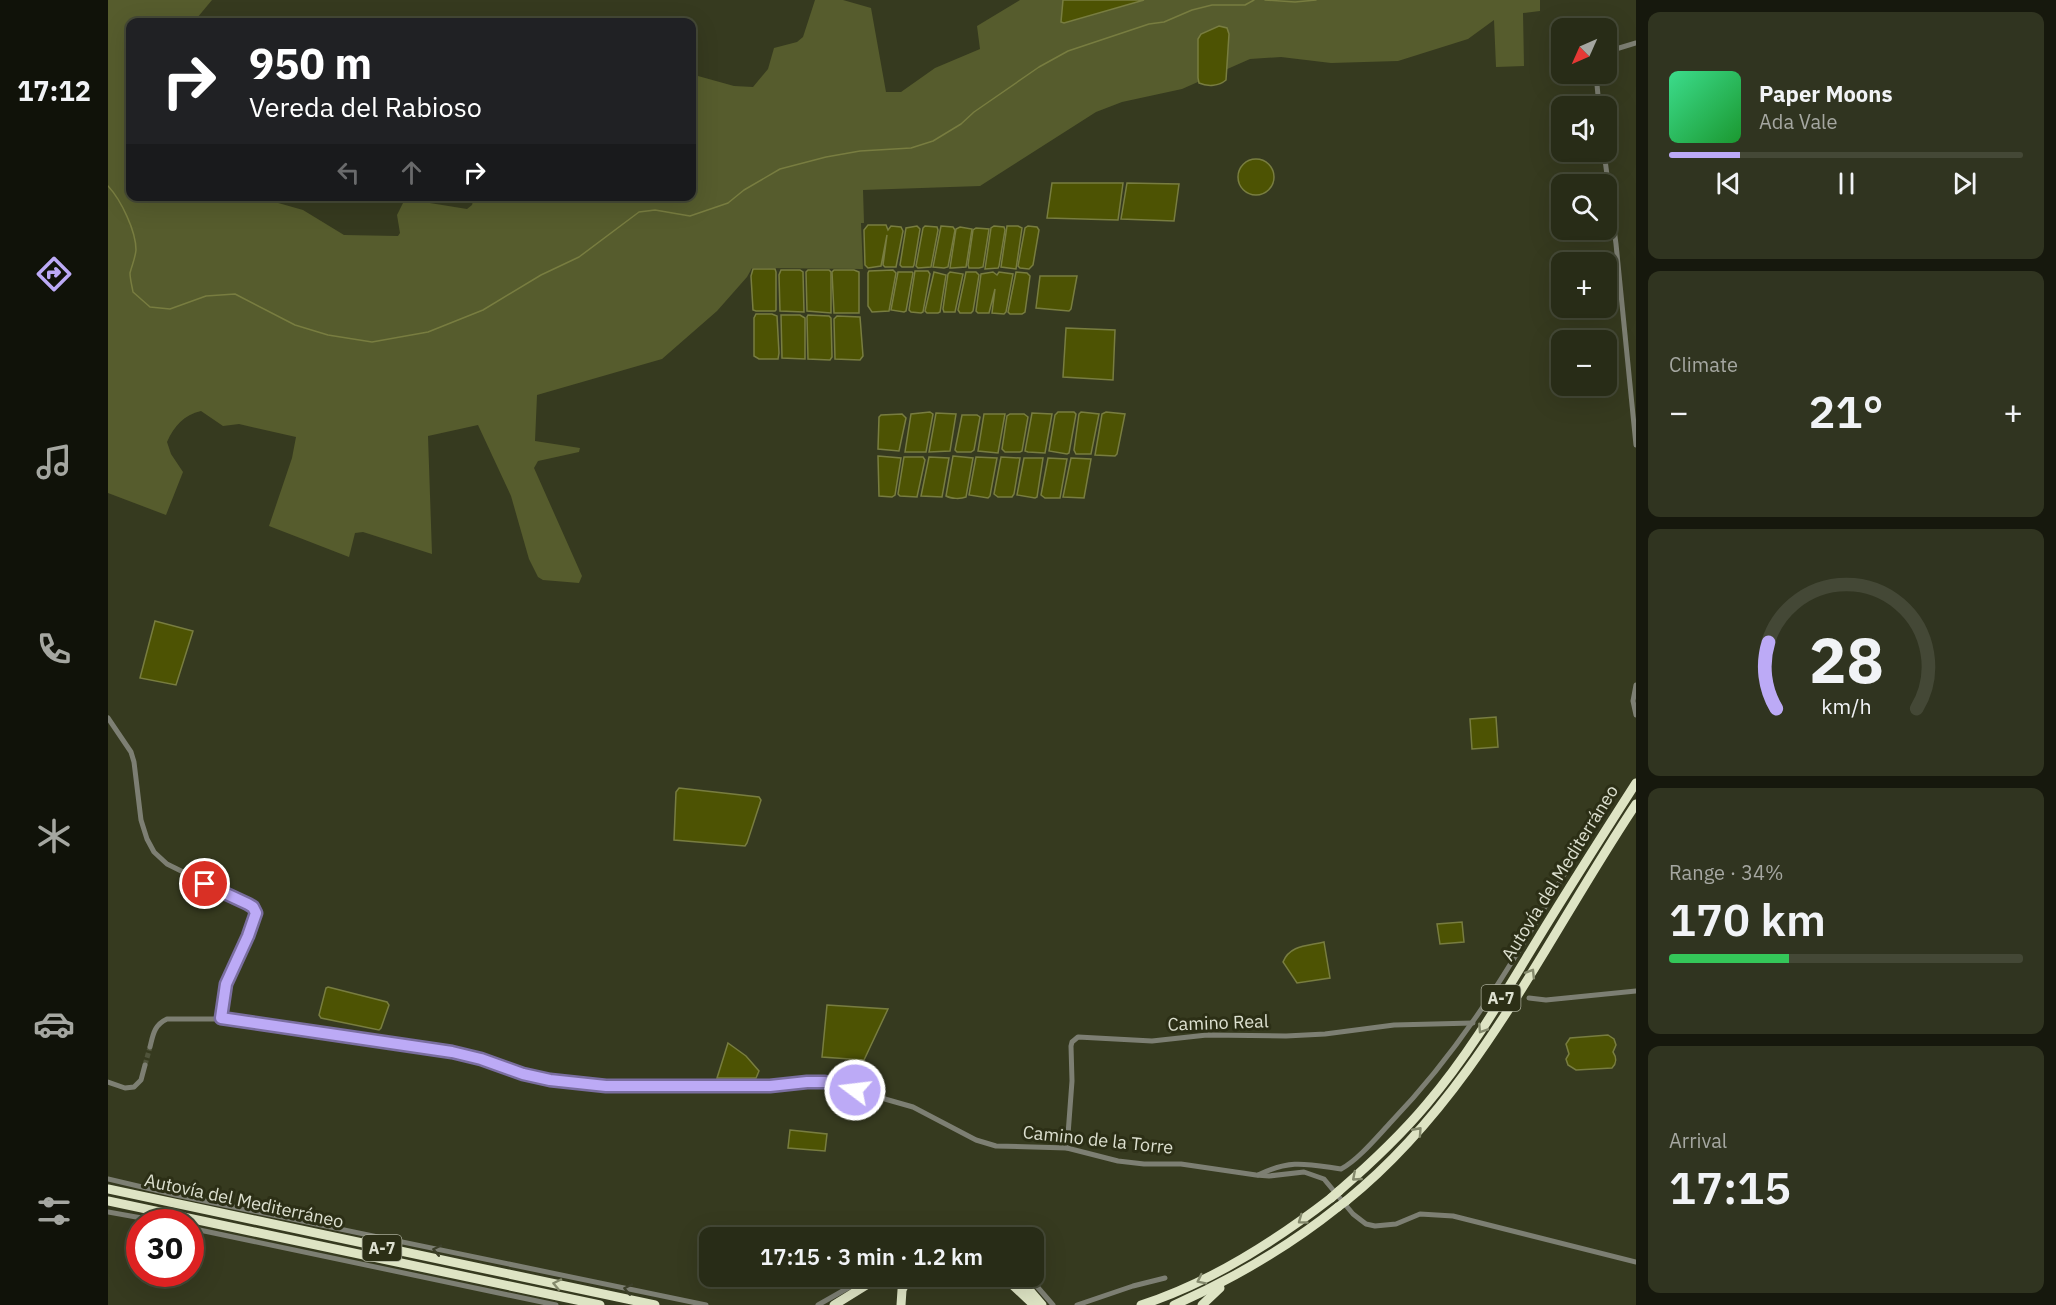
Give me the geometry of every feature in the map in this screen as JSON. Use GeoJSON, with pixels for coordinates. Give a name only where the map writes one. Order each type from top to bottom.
{"type":"FeatureCollection","features":[{"type":"Feature","properties":{"kind":"highway","name":"Autovía del Mediterráneo"},"geometry":{"type":"LineString","coordinates":[[1142,1305],[1203,1280],[1272,1240],[1331,1198],[1396,1139],[1462,1059],[1636,783]]}},
{"type":"Feature","properties":{"kind":"highway","name":"Autovía del Mediterráneo"},"geometry":{"type":"LineString","coordinates":[[1174,1305],[1233,1278],[1291,1242],[1376,1175],[1416,1134],[1473,1062],[1636,804]]}},
{"type":"Feature","properties":{"kind":"highway","name":"Autovía del Mediterráneo"},"geometry":{"type":"LineString","coordinates":[[108,1189],[655,1305]]}},
{"type":"Feature","properties":{"kind":"highway","name":"Autovía del Mediterráneo"},"geometry":{"type":"LineString","coordinates":[[108,1201],[600,1305]]}},
{"type":"Feature","properties":{"kind":"highway"},"geometry":{"type":"LineString","coordinates":[[1202,1305],[1233,1278]]}},
{"type":"Feature","properties":{"kind":"highway"},"geometry":{"type":"LineString","coordinates":[[834,1305],[860,1287]]}},
{"type":"Feature","properties":{"kind":"highway"},"geometry":{"type":"LineString","coordinates":[[901,1305],[904,1287]]}},
{"type":"Feature","properties":{"kind":"highway"},"geometry":{"type":"LineString","coordinates":[[1015,1287],[1034,1305]]}},
{"type":"Feature","properties":{"kind":"highway"},"geometry":{"type":"LineString","coordinates":[[1025,1287],[1042,1305]]}},
{"type":"Feature","properties":{"kind":"street"},"geometry":{"type":"LineString","coordinates":[[1617,49],[1636,43]]}},
{"type":"Feature","properties":{"kind":"street"},"geometry":{"type":"LineString","coordinates":[[1605,162],[1636,445]]}},
{"type":"Feature","properties":{"kind":"street"},"geometry":{"type":"LineString","coordinates":[[1636,685],[1633,701],[1636,715]]}},
{"type":"Feature","properties":{"kind":"street"},"geometry":{"type":"LineString","coordinates":[[108,718],[131,752],[141,819],[154,852],[167,864],[248,904],[256,913],[226,984],[221,1018]]}},
{"type":"Feature","properties":{"kind":"street"},"geometry":{"type":"LineString","coordinates":[[1256,1175],[1282,1165],[1296,1163],[1341,1169],[1379,1135],[1424,1088],[1473,1023],[1515,958],[1566,871]]}},
{"type":"Feature","properties":{"kind":"street"},"geometry":{"type":"LineString","coordinates":[[1529,998],[1546,1000],[1636,991]]}},
{"type":"Feature","properties":{"kind":"street","name":"Camino de la Torre"},"geometry":{"type":"LineString","coordinates":[[150,1047],[155,1029],[160,1022],[167,1019],[221,1018],[452,1052],[550,1080],[606,1086],[770,1086],[825,1082],[913,1107],[976,1140],[996,1146],[1067,1148],[1118,1161],[1180,1164],[1256,1175],[1269,1176],[1294,1172],[1314,1174],[1324,1179],[1353,1214],[1366,1224],[1375,1226],[1396,1224],[1420,1214],[1453,1216],[1636,1262]]}},
{"type":"Feature","properties":{"kind":"street","name":"Camino Real"},"geometry":{"type":"LineString","coordinates":[[1067,1148],[1072,1081],[1071,1046],[1078,1037],[1152,1041],[1207,1035],[1286,1036],[1325,1034],[1394,1025],[1473,1023]]}},
{"type":"Feature","properties":{"kind":"street"},"geometry":{"type":"LineString","coordinates":[[108,1082],[125,1088],[134,1087],[141,1080],[145,1065]]}},
{"type":"Feature","properties":{"kind":"street"},"geometry":{"type":"LineString","coordinates":[[108,1179],[706,1305]]}},
{"type":"Feature","properties":{"kind":"street"},"geometry":{"type":"LineString","coordinates":[[108,1212],[126,1215]]}},
{"type":"Feature","properties":{"kind":"street"},"geometry":{"type":"LineString","coordinates":[[204,1231],[556,1305]]}},
{"type":"Feature","properties":{"kind":"street"},"geometry":{"type":"LineString","coordinates":[[1077,1305],[1165,1278]]}},
{"type":"Feature","properties":{"kind":"street"},"geometry":{"type":"LineString","coordinates":[[818,1305],[855,1287]]}},
{"type":"Feature","properties":{"kind":"street"},"geometry":{"type":"LineString","coordinates":[[1037,1287],[1053,1305]]}},
{"type":"Feature","properties":{"kind":"shaded area"},"geometry":{"type":"Polygon","coordinates":[[[108,0],[212,0],[197,18],[126,18],[126,201],[271,201],[303,210],[344,235],[398,236],[400,233],[397,215],[404,201],[467,209],[473,201],[696,201],[696,81],[698,76],[734,86],[753,87],[768,69],[774,48],[797,42],[803,37],[815,0],[843,0],[871,8],[886,92],[901,92],[935,68],[980,49],[977,26],[1020,0],[1540,0],[1540,11],[1523,13],[1524,66],[1496,67],[1494,20],[1468,39],[1398,61],[1331,63],[1281,57],[1250,59],[1182,89],[1122,102],[1096,112],[980,186],[863,190],[864,223],[861,223],[863,269],[752,268],[747,277],[717,311],[662,359],[537,395],[535,441],[580,448],[579,452],[538,461],[534,468],[582,576],[579,583],[543,580],[538,577],[529,559],[511,496],[478,425],[428,436],[432,554],[363,532],[355,533],[349,557],[269,526],[292,458],[296,437],[239,424],[223,426],[201,411],[180,422],[167,442],[171,454],[183,472],[166,515],[108,493],[108,0]]]}},
{"type":"Feature","properties":{"kind":"shaded area"},"geometry":{"type":"Polygon","coordinates":[[[1063,0],[1144,0],[1064,23],[1061,22],[1063,0]]]}},
{"type":"Feature","properties":{"kind":"shaded area"},"geometry":{"type":"Polygon","coordinates":[[[1219,26],[1227,28],[1229,34],[1226,80],[1217,85],[1202,84],[1199,83],[1198,78],[1198,39],[1201,34],[1219,26]]]}},
{"type":"Feature","properties":{"kind":"shaded area"},"geometry":{"type":"Polygon","coordinates":[[[1256,159],[1268,165],[1274,177],[1268,189],[1256,195],[1244,189],[1238,177],[1244,165],[1256,159]]]}},
{"type":"Feature","properties":{"kind":"shaded area"},"geometry":{"type":"Polygon","coordinates":[[[1052,183],[1123,183],[1118,220],[1047,218],[1052,183]]]}},
{"type":"Feature","properties":{"kind":"shaded area"},"geometry":{"type":"Polygon","coordinates":[[[1127,183],[1179,184],[1174,221],[1121,219],[1127,183]]]}},
{"type":"Feature","properties":{"kind":"shaded area"},"geometry":{"type":"Polygon","coordinates":[[[868,225],[886,225],[888,230],[891,226],[901,227],[903,231],[896,267],[883,265],[887,235],[881,266],[868,268],[865,265],[864,230],[868,225]]]}},
{"type":"Feature","properties":{"kind":"shaded area"},"geometry":{"type":"Polygon","coordinates":[[[917,226],[920,229],[914,265],[913,267],[902,267],[900,265],[906,228],[917,226]]]}},
{"type":"Feature","properties":{"kind":"shaded area"},"geometry":{"type":"Polygon","coordinates":[[[925,226],[937,227],[938,230],[931,267],[918,268],[916,266],[925,226]]]}},
{"type":"Feature","properties":{"kind":"shaded area"},"geometry":{"type":"Polygon","coordinates":[[[941,226],[953,227],[955,230],[948,267],[944,268],[933,267],[941,226]]]}},
{"type":"Feature","properties":{"kind":"shaded area"},"geometry":{"type":"Polygon","coordinates":[[[1007,226],[1022,228],[1016,269],[1001,267],[1007,226]]]}},
{"type":"Feature","properties":{"kind":"shaded area"},"geometry":{"type":"Polygon","coordinates":[[[960,227],[972,229],[966,267],[950,268],[956,229],[960,227]]]}},
{"type":"Feature","properties":{"kind":"shaded area"},"geometry":{"type":"Polygon","coordinates":[[[1004,227],[1005,230],[999,266],[985,269],[991,228],[1004,227]]]}},
{"type":"Feature","properties":{"kind":"shaded area"},"geometry":{"type":"Polygon","coordinates":[[[1037,227],[1039,230],[1033,265],[1029,269],[1018,266],[1025,228],[1037,227]]]}},
{"type":"Feature","properties":{"kind":"shaded area"},"geometry":{"type":"Polygon","coordinates":[[[976,228],[989,229],[983,267],[969,268],[973,230],[976,228]]]}},
{"type":"Feature","properties":{"kind":"shaded area"},"geometry":{"type":"Polygon","coordinates":[[[753,269],[775,269],[775,311],[753,310],[751,276],[753,269]]]}},
{"type":"Feature","properties":{"kind":"shaded area"},"geometry":{"type":"Polygon","coordinates":[[[781,270],[803,272],[804,312],[780,311],[779,275],[781,270]]]}},
{"type":"Feature","properties":{"kind":"shaded area"},"geometry":{"type":"Polygon","coordinates":[[[808,270],[829,270],[831,272],[831,313],[807,311],[806,272],[808,270]]]}},
{"type":"Feature","properties":{"kind":"shaded area"},"geometry":{"type":"Polygon","coordinates":[[[834,270],[859,272],[859,313],[834,313],[832,272],[834,270]]]}},
{"type":"Feature","properties":{"kind":"shaded area"},"geometry":{"type":"Polygon","coordinates":[[[893,270],[896,273],[889,311],[872,312],[868,306],[869,271],[893,270]]]}},
{"type":"Feature","properties":{"kind":"shaded area"},"geometry":{"type":"Polygon","coordinates":[[[915,271],[928,271],[930,274],[921,313],[909,310],[915,271]]]}},
{"type":"Feature","properties":{"kind":"shaded area"},"geometry":{"type":"Polygon","coordinates":[[[898,272],[913,273],[904,312],[891,310],[898,272]]]}},
{"type":"Feature","properties":{"kind":"shaded area"},"geometry":{"type":"Polygon","coordinates":[[[934,272],[946,275],[940,312],[927,313],[925,311],[934,272]]]}},
{"type":"Feature","properties":{"kind":"shaded area"},"geometry":{"type":"Polygon","coordinates":[[[950,272],[963,274],[955,312],[944,312],[948,274],[950,272]]]}},
{"type":"Feature","properties":{"kind":"shaded area"},"geometry":{"type":"Polygon","coordinates":[[[966,272],[976,272],[979,275],[973,311],[960,313],[958,310],[966,272]]]}},
{"type":"Feature","properties":{"kind":"shaded area"},"geometry":{"type":"Polygon","coordinates":[[[993,272],[997,275],[999,272],[1013,274],[1006,312],[1004,314],[992,313],[995,289],[989,313],[978,313],[976,311],[981,274],[993,272]]]}},
{"type":"Feature","properties":{"kind":"shaded area"},"geometry":{"type":"Polygon","coordinates":[[[1016,272],[1027,273],[1030,276],[1025,312],[1010,314],[1008,312],[1016,272]]]}},
{"type":"Feature","properties":{"kind":"shaded area"},"geometry":{"type":"Polygon","coordinates":[[[1040,276],[1077,276],[1069,311],[1036,308],[1040,276]]]}},
{"type":"Feature","properties":{"kind":"shaded area"},"geometry":{"type":"Polygon","coordinates":[[[756,314],[777,316],[778,359],[759,359],[754,356],[754,318],[756,314]]]}},
{"type":"Feature","properties":{"kind":"shaded area"},"geometry":{"type":"Polygon","coordinates":[[[781,315],[800,315],[805,318],[805,359],[782,358],[781,315]]]}},
{"type":"Feature","properties":{"kind":"shaded area"},"geometry":{"type":"Polygon","coordinates":[[[808,315],[831,318],[832,357],[830,360],[808,359],[808,315]]]}},
{"type":"Feature","properties":{"kind":"shaded area"},"geometry":{"type":"Polygon","coordinates":[[[837,316],[860,317],[863,356],[860,360],[835,359],[834,319],[837,316]]]}},
{"type":"Feature","properties":{"kind":"shaded area"},"geometry":{"type":"Polygon","coordinates":[[[1066,328],[1115,330],[1113,380],[1063,377],[1066,328]]]}},
{"type":"Feature","properties":{"kind":"shaded area"},"geometry":{"type":"Polygon","coordinates":[[[930,412],[933,414],[926,452],[905,452],[911,414],[930,412]]]}},
{"type":"Feature","properties":{"kind":"shaded area"},"geometry":{"type":"Polygon","coordinates":[[[1058,412],[1076,414],[1067,454],[1049,451],[1055,415],[1058,412]]]}},
{"type":"Feature","properties":{"kind":"shaded area"},"geometry":{"type":"Polygon","coordinates":[[[1081,412],[1099,414],[1091,454],[1076,454],[1074,450],[1081,412]]]}},
{"type":"Feature","properties":{"kind":"shaded area"},"geometry":{"type":"Polygon","coordinates":[[[1106,412],[1125,414],[1115,456],[1095,455],[1102,414],[1106,412]]]}},
{"type":"Feature","properties":{"kind":"shaded area"},"geometry":{"type":"Polygon","coordinates":[[[936,413],[956,414],[950,451],[929,452],[936,413]]]}},
{"type":"Feature","properties":{"kind":"shaded area"},"geometry":{"type":"Polygon","coordinates":[[[1032,413],[1052,414],[1045,453],[1025,451],[1032,413]]]}},
{"type":"Feature","properties":{"kind":"shaded area"},"geometry":{"type":"Polygon","coordinates":[[[902,414],[906,418],[899,451],[878,449],[879,417],[902,414]]]}},
{"type":"Feature","properties":{"kind":"shaded area"},"geometry":{"type":"Polygon","coordinates":[[[984,414],[1005,414],[998,453],[978,451],[984,414]]]}},
{"type":"Feature","properties":{"kind":"shaded area"},"geometry":{"type":"Polygon","coordinates":[[[1024,414],[1028,417],[1020,452],[1005,452],[1002,449],[1007,416],[1024,414]]]}},
{"type":"Feature","properties":{"kind":"shaded area"},"geometry":{"type":"Polygon","coordinates":[[[962,415],[980,417],[974,450],[971,452],[955,450],[962,415]]]}},
{"type":"Feature","properties":{"kind":"shaded area"},"geometry":{"type":"Polygon","coordinates":[[[878,456],[901,458],[895,495],[892,497],[879,496],[878,456]]]}},
{"type":"Feature","properties":{"kind":"shaded area"},"geometry":{"type":"Polygon","coordinates":[[[953,456],[973,458],[964,498],[946,496],[953,456]]]}},
{"type":"Feature","properties":{"kind":"shaded area"},"geometry":{"type":"Polygon","coordinates":[[[904,457],[923,457],[925,460],[917,497],[898,494],[904,457]]]}},
{"type":"Feature","properties":{"kind":"shaded area"},"geometry":{"type":"Polygon","coordinates":[[[929,457],[949,458],[942,497],[921,496],[929,457]]]}},
{"type":"Feature","properties":{"kind":"shaded area"},"geometry":{"type":"Polygon","coordinates":[[[976,457],[997,458],[988,498],[969,495],[976,457]]]}},
{"type":"Feature","properties":{"kind":"shaded area"},"geometry":{"type":"Polygon","coordinates":[[[1001,457],[1020,458],[1012,497],[998,497],[994,494],[1001,457]]]}},
{"type":"Feature","properties":{"kind":"shaded area"},"geometry":{"type":"Polygon","coordinates":[[[1024,458],[1043,458],[1035,498],[1017,495],[1024,458]]]}},
{"type":"Feature","properties":{"kind":"shaded area"},"geometry":{"type":"Polygon","coordinates":[[[1048,458],[1067,459],[1060,498],[1045,498],[1041,495],[1048,458]]]}},
{"type":"Feature","properties":{"kind":"shaded area"},"geometry":{"type":"Polygon","coordinates":[[[1071,458],[1091,459],[1084,498],[1063,497],[1071,458]]]}},
{"type":"Feature","properties":{"kind":"shaded area"},"geometry":{"type":"Polygon","coordinates":[[[155,621],[193,631],[176,685],[140,678],[155,621]]]}},
{"type":"Feature","properties":{"kind":"shaded area"},"geometry":{"type":"Polygon","coordinates":[[[1496,717],[1498,747],[1472,749],[1470,719],[1496,717]]]}},
{"type":"Feature","properties":{"kind":"shaded area"},"geometry":{"type":"Polygon","coordinates":[[[679,788],[759,797],[761,800],[745,846],[674,840],[676,792],[679,788]]]}},
{"type":"Feature","properties":{"kind":"shaded area"},"geometry":{"type":"Polygon","coordinates":[[[1462,922],[1464,942],[1440,944],[1437,924],[1462,922]]]}},
{"type":"Feature","properties":{"kind":"shaded area"},"geometry":{"type":"Polygon","coordinates":[[[1324,942],[1330,978],[1297,983],[1283,962],[1286,956],[1300,947],[1324,942]]]}},
{"type":"Feature","properties":{"kind":"shaded area"},"geometry":{"type":"Polygon","coordinates":[[[328,987],[387,1002],[389,1005],[381,1028],[379,1030],[321,1018],[319,1015],[328,987]]]}},
{"type":"Feature","properties":{"kind":"shaded area"},"geometry":{"type":"Polygon","coordinates":[[[827,1005],[888,1009],[864,1060],[822,1057],[827,1005]]]}},
{"type":"Feature","properties":{"kind":"shaded area"},"geometry":{"type":"Polygon","coordinates":[[[1608,1035],[1614,1039],[1616,1045],[1613,1052],[1616,1062],[1612,1068],[1576,1070],[1568,1065],[1566,1059],[1569,1054],[1566,1044],[1570,1038],[1608,1035]]]}},
{"type":"Feature","properties":{"kind":"shaded area"},"geometry":{"type":"Polygon","coordinates":[[[728,1043],[746,1056],[759,1071],[756,1078],[717,1078],[728,1043]]]}},
{"type":"Feature","properties":{"kind":"shaded area"},"geometry":{"type":"Polygon","coordinates":[[[790,1130],[827,1134],[825,1151],[788,1148],[790,1130]]]}},
{"type":"Feature","properties":{"kind":"waterway"},"geometry":{"type":"LineString","coordinates":[[108,186],[123,207],[131,225],[136,250],[130,273],[133,292],[150,307],[170,309],[206,296],[235,294],[295,325],[328,335],[372,342],[428,332],[483,310],[541,275],[579,257],[639,212],[655,210],[690,216],[728,203],[744,190],[780,169],[826,157],[860,151],[911,148],[933,141],[961,124],[974,112],[1039,67],[1068,51],[1149,24],[1164,22],[1192,10],[1212,5],[1245,5],[1254,0]]}},
{"type":"Feature","properties":{"kind":"waterway"},"geometry":{"type":"LineString","coordinates":[[1265,0],[1295,2],[1316,0]]}},
{"type":"Feature","properties":{"kind":"tunnel"},"geometry":{"type":"LineString","coordinates":[[145,1065],[150,1047]]}},
{"type":"Feature","properties":{"kind":"route"},"geometry":{"type":"LineString","coordinates":[[205,884],[248,904],[256,913],[226,984],[221,1018],[404,1043],[452,1052],[550,1080],[606,1086],[664,1088],[770,1086],[825,1082],[855,1090]]}}]}
